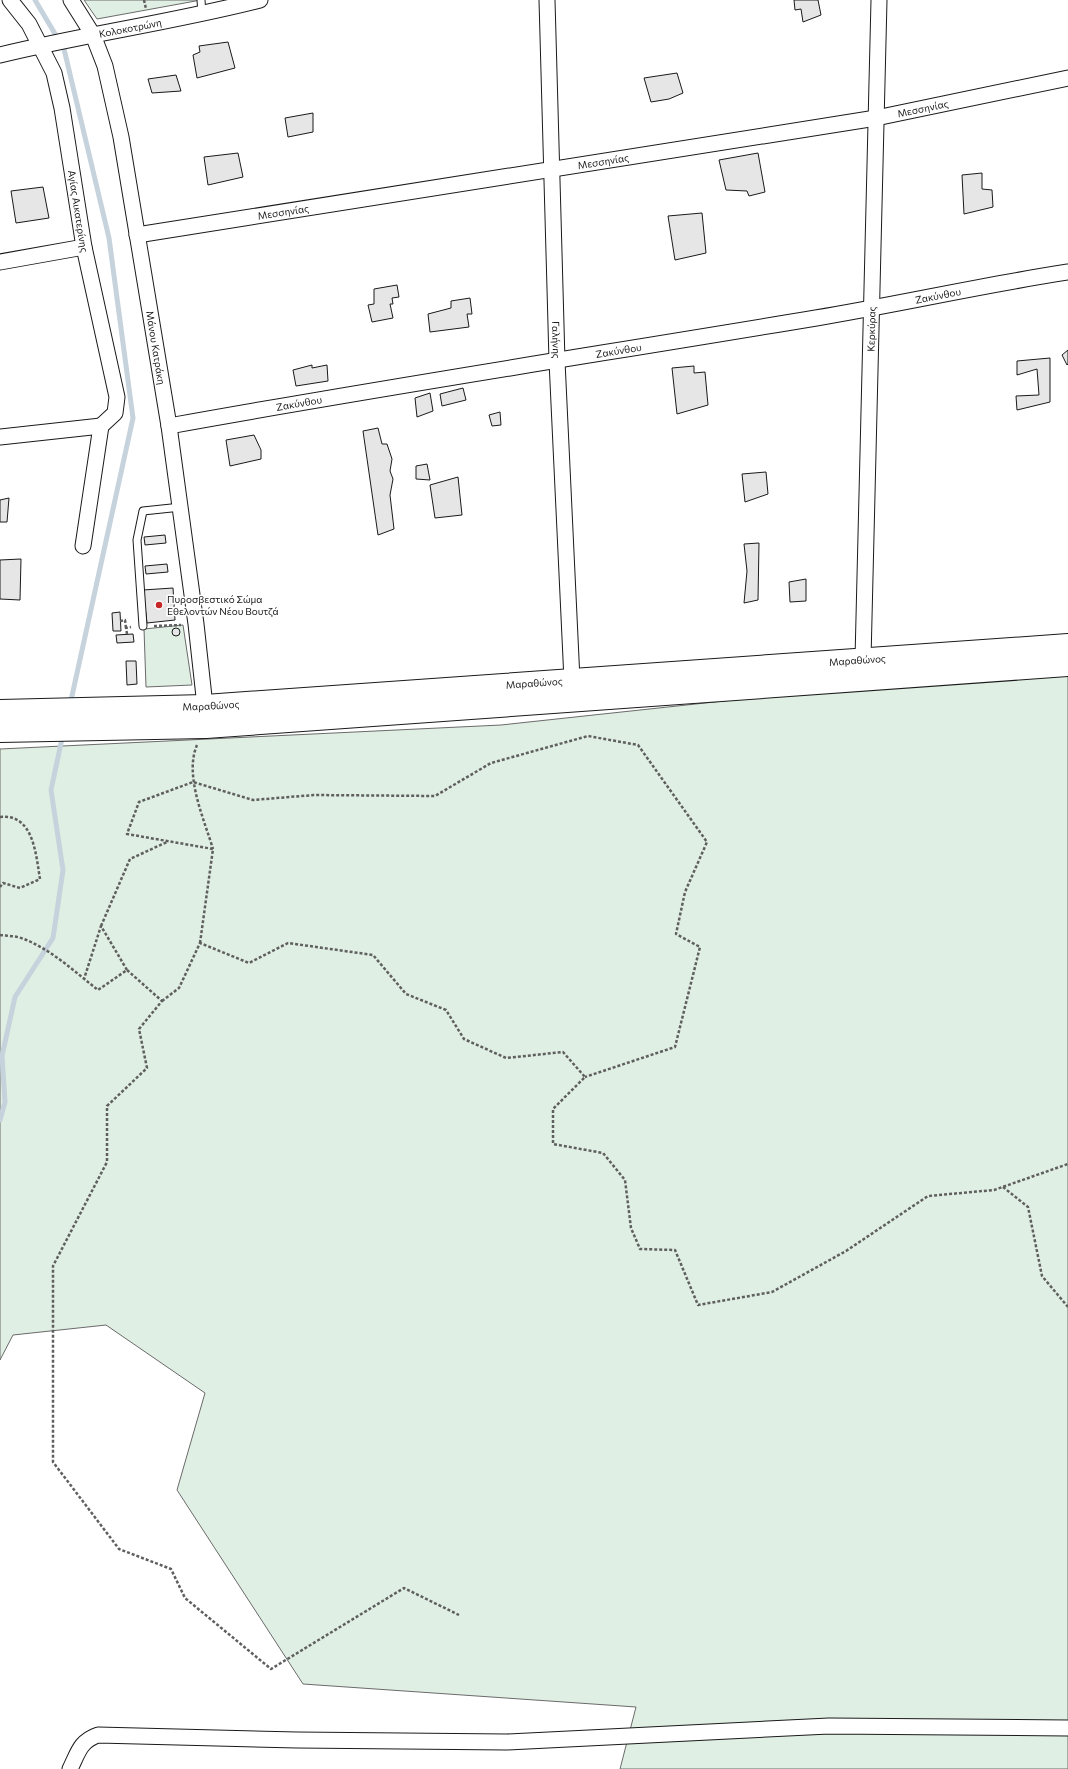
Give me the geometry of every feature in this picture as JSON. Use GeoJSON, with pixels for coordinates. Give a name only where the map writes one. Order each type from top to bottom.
{"type":"FeatureCollection","features":[{"type":"Feature","properties":{"kind":"main road","name":"Μαραθώνος"},"geometry":{"type":"LineString","coordinates":[[205,717],[572,680],[1068,645]]}},
{"type":"Feature","properties":{"kind":"main road","name":"Μαραθώνος"},"geometry":{"type":"LineString","coordinates":[[0,731],[54,720],[205,717],[1068,665]]}},
{"type":"Feature","properties":{"kind":"main road","name":"Μαραθώνος"},"geometry":{"type":"LineString","coordinates":[[0,711],[54,720]]}},
{"type":"Feature","properties":{"kind":"street","name":"Αγίας Αικατερίνης"},"geometry":{"type":"LineString","coordinates":[[10,0],[44,45],[54,73],[62,108],[84,247],[117,397],[115,413],[101,426]]}},
{"type":"Feature","properties":{"kind":"street","name":"Μάνου Κατράκη"},"geometry":{"type":"LineString","coordinates":[[71,0],[93,35],[106,66],[121,137],[181,507],[196,624],[205,717]]}},
{"type":"Feature","properties":{"kind":"street","name":"Κολοκοτρώνη"},"geometry":{"type":"LineString","coordinates":[[0,55],[93,35],[202,7],[260,0]]}},
{"type":"Feature","properties":{"kind":"street","name":"Γαλήνης"},"geometry":{"type":"LineString","coordinates":[[547,0],[557,361],[572,680]]}},
{"type":"Feature","properties":{"kind":"street","name":"Κερκύρας"},"geometry":{"type":"LineString","coordinates":[[863,659],[879,0]]}},
{"type":"Feature","properties":{"kind":"street","name":"Μεσσηνίας"},"geometry":{"type":"LineString","coordinates":[[137,235],[876,118],[1068,78]]}},
{"type":"Feature","properties":{"kind":"street"},"geometry":{"type":"LineString","coordinates":[[0,262],[84,247]]}},
{"type":"Feature","properties":{"kind":"street","name":"Ζακύνθου"},"geometry":{"type":"LineString","coordinates":[[169,426],[348,393],[557,361],[871,309],[1025,278],[1068,272]]}},
{"type":"Feature","properties":{"kind":"street"},"geometry":{"type":"LineString","coordinates":[[0,437],[101,426],[83,546]]}},
{"type":"Feature","properties":{"kind":"street"},"geometry":{"type":"LineString","coordinates":[[70,1769],[82,1746],[88,1739],[98,1735],[297,1740],[507,1742],[829,1726],[1068,1728]]}},
{"type":"Feature","properties":{"kind":"lane"},"geometry":{"type":"LineString","coordinates":[[143,626],[137,540],[143,511],[181,507]]}},
{"type":"Feature","properties":{"kind":"path"},"geometry":{"type":"LineString","coordinates":[[120,621],[125,620],[127,634]]}},
{"type":"Feature","properties":{"kind":"path"},"geometry":{"type":"LineString","coordinates":[[126,628],[196,624]]}},
{"type":"Feature","properties":{"kind":"path"},"geometry":{"type":"LineString","coordinates":[[205,717],[193,756],[193,782],[213,849],[200,943],[179,988],[162,1001],[139,1029],[147,1068],[107,1106],[107,1162],[53,1266],[53,1462],[119,1549],[171,1569],[184,1598],[271,1670],[404,1588],[458,1615]]}},
{"type":"Feature","properties":{"kind":"path"},"geometry":{"type":"LineString","coordinates":[[213,849],[127,834],[139,802],[193,782],[253,800],[314,795],[435,796],[491,763],[588,736],[638,745],[707,842],[685,892],[676,934],[700,947],[675,1047],[585,1077],[553,1109],[553,1144],[603,1153],[625,1180],[631,1228],[640,1249],[675,1250],[698,1305],[772,1292],[846,1251],[928,1196],[994,1190],[1068,1164]]}},
{"type":"Feature","properties":{"kind":"path"},"geometry":{"type":"LineString","coordinates":[[0,817],[9,816],[23,824],[34,841],[40,879],[20,888],[3,883],[0,887]]}},
{"type":"Feature","properties":{"kind":"path"},"geometry":{"type":"LineString","coordinates":[[84,979],[101,926],[130,859],[167,841]]}},
{"type":"Feature","properties":{"kind":"path"},"geometry":{"type":"LineString","coordinates":[[101,926],[127,970],[162,1001]]}},
{"type":"Feature","properties":{"kind":"path"},"geometry":{"type":"LineString","coordinates":[[0,935],[23,938],[46,950],[98,990],[127,970]]}},
{"type":"Feature","properties":{"kind":"path"},"geometry":{"type":"LineString","coordinates":[[200,943],[249,963],[288,943],[373,955],[406,994],[446,1010],[464,1039],[506,1058],[563,1052],[585,1077]]}},
{"type":"Feature","properties":{"kind":"path"},"geometry":{"type":"LineString","coordinates":[[1002,1187],[1028,1207],[1042,1276],[1068,1307]]}},
{"type":"Feature","properties":{"kind":"green space"},"geometry":{"type":"Polygon","coordinates":[[[84,0],[201,0],[97,19],[84,0]]]}},
{"type":"Feature","properties":{"kind":"green space"},"geometry":{"type":"Polygon","coordinates":[[[183,625],[192,685],[146,687],[144,629],[183,625]]]}},
{"type":"Feature","properties":{"kind":"green space"},"geometry":{"type":"Polygon","coordinates":[[[1068,674],[1068,1769],[620,1769],[636,1707],[303,1684],[177,1490],[205,1393],[106,1325],[13,1335],[0,1360],[0,749],[501,725],[770,696],[1068,674]]]}},
{"type":"Feature","properties":{"kind":"building"},"geometry":{"type":"Polygon","coordinates":[[[794,0],[818,0],[821,15],[803,22],[801,9],[795,10],[794,0]]]}},
{"type":"Feature","properties":{"kind":"building"},"geometry":{"type":"Polygon","coordinates":[[[228,42],[235,68],[197,78],[193,55],[200,52],[199,46],[228,42]]]}},
{"type":"Feature","properties":{"kind":"building"},"geometry":{"type":"Polygon","coordinates":[[[677,73],[683,93],[669,99],[651,102],[644,78],[677,73]]]}},
{"type":"Feature","properties":{"kind":"building"},"geometry":{"type":"Polygon","coordinates":[[[176,75],[181,91],[152,93],[148,79],[176,75]]]}},
{"type":"Feature","properties":{"kind":"building"},"geometry":{"type":"Polygon","coordinates":[[[313,113],[313,132],[288,137],[285,118],[313,113]]]}},
{"type":"Feature","properties":{"kind":"building"},"geometry":{"type":"Polygon","coordinates":[[[238,153],[243,177],[208,185],[204,157],[238,153]]]}},
{"type":"Feature","properties":{"kind":"building"},"geometry":{"type":"Polygon","coordinates":[[[758,153],[765,192],[749,196],[747,191],[726,190],[719,160],[758,153]]]}},
{"type":"Feature","properties":{"kind":"building"},"geometry":{"type":"Polygon","coordinates":[[[982,173],[982,189],[992,190],[993,207],[964,214],[962,175],[982,173]]]}},
{"type":"Feature","properties":{"kind":"building"},"geometry":{"type":"Polygon","coordinates":[[[43,187],[49,218],[16,223],[11,191],[43,187]]]}},
{"type":"Feature","properties":{"kind":"building"},"geometry":{"type":"Polygon","coordinates":[[[702,213],[706,253],[675,260],[668,216],[702,213]]]}},
{"type":"Feature","properties":{"kind":"building"},"geometry":{"type":"Polygon","coordinates":[[[397,285],[399,297],[392,298],[393,304],[390,304],[393,318],[372,322],[368,305],[374,304],[374,289],[397,285]]]}},
{"type":"Feature","properties":{"kind":"building"},"geometry":{"type":"Polygon","coordinates":[[[470,298],[472,314],[467,314],[469,327],[430,332],[428,314],[451,308],[451,301],[470,298]]]}},
{"type":"Feature","properties":{"kind":"building"},"geometry":{"type":"Polygon","coordinates":[[[1068,350],[1068,364],[1067,365],[1062,355],[1068,350]]]}},
{"type":"Feature","properties":{"kind":"building"},"geometry":{"type":"Polygon","coordinates":[[[1050,358],[1050,402],[1017,410],[1016,396],[1039,395],[1037,369],[1017,375],[1017,361],[1050,358]]]}},
{"type":"Feature","properties":{"kind":"building"},"geometry":{"type":"Polygon","coordinates":[[[312,365],[312,368],[327,365],[328,381],[296,386],[293,370],[312,365]]]}},
{"type":"Feature","properties":{"kind":"building"},"geometry":{"type":"Polygon","coordinates":[[[694,366],[694,373],[705,372],[708,405],[677,414],[672,368],[694,366]]]}},
{"type":"Feature","properties":{"kind":"building"},"geometry":{"type":"Polygon","coordinates":[[[463,388],[466,400],[442,406],[440,394],[463,388]]]}},
{"type":"Feature","properties":{"kind":"building"},"geometry":{"type":"Polygon","coordinates":[[[430,393],[433,411],[417,417],[415,398],[430,393]]]}},
{"type":"Feature","properties":{"kind":"building"},"geometry":{"type":"Polygon","coordinates":[[[500,412],[501,425],[492,426],[489,415],[500,412]]]}},
{"type":"Feature","properties":{"kind":"building"},"geometry":{"type":"Polygon","coordinates":[[[378,428],[382,444],[387,444],[392,459],[390,471],[393,479],[390,495],[394,529],[378,535],[363,431],[378,428]]]}},
{"type":"Feature","properties":{"kind":"building"},"geometry":{"type":"Polygon","coordinates":[[[254,435],[261,450],[261,459],[230,466],[226,440],[254,435]]]}},
{"type":"Feature","properties":{"kind":"building"},"geometry":{"type":"Polygon","coordinates":[[[427,464],[430,480],[416,479],[416,466],[427,464]]]}},
{"type":"Feature","properties":{"kind":"building"},"geometry":{"type":"Polygon","coordinates":[[[766,472],[768,494],[745,502],[742,474],[766,472]]]}},
{"type":"Feature","properties":{"kind":"building"},"geometry":{"type":"Polygon","coordinates":[[[458,477],[462,515],[435,518],[430,485],[458,477]]]}},
{"type":"Feature","properties":{"kind":"building"},"geometry":{"type":"Polygon","coordinates":[[[9,498],[7,522],[0,522],[0,500],[9,498]]]}},
{"type":"Feature","properties":{"kind":"building"},"geometry":{"type":"Polygon","coordinates":[[[165,535],[166,543],[145,545],[144,537],[165,535]]]}},
{"type":"Feature","properties":{"kind":"building"},"geometry":{"type":"Polygon","coordinates":[[[759,543],[758,600],[744,603],[747,571],[744,544],[759,543]]]}},
{"type":"Feature","properties":{"kind":"building"},"geometry":{"type":"Polygon","coordinates":[[[21,559],[20,600],[0,599],[0,560],[21,559]]]}},
{"type":"Feature","properties":{"kind":"building"},"geometry":{"type":"Polygon","coordinates":[[[167,564],[168,572],[146,574],[145,566],[167,564]]]}},
{"type":"Feature","properties":{"kind":"building"},"geometry":{"type":"Polygon","coordinates":[[[806,579],[806,601],[790,602],[789,582],[806,579]]]}},
{"type":"Feature","properties":{"kind":"building","name":"Πυροσβεστικό Σώμα Εθελοντών Νέου Βουτζά"},"geometry":{"type":"Polygon","coordinates":[[[173,588],[175,620],[147,623],[143,590],[173,588]]]}},
{"type":"Feature","properties":{"kind":"building"},"geometry":{"type":"Polygon","coordinates":[[[120,612],[121,631],[113,631],[112,613],[120,612]]]}},
{"type":"Feature","properties":{"kind":"building"},"geometry":{"type":"Polygon","coordinates":[[[176,628],[179,629],[179,635],[176,636],[173,635],[172,632],[173,629],[176,628]]]}},
{"type":"Feature","properties":{"kind":"building"},"geometry":{"type":"Polygon","coordinates":[[[133,634],[134,642],[117,643],[116,635],[133,634]]]}},
{"type":"Feature","properties":{"kind":"building"},"geometry":{"type":"Polygon","coordinates":[[[126,661],[136,661],[137,684],[127,685],[126,661]]]}},
{"type":"Feature","properties":{"kind":"waterway"},"geometry":{"type":"LineString","coordinates":[[35,0],[64,49],[109,238],[133,418],[70,705]]}},
{"type":"Feature","properties":{"kind":"waterway"},"geometry":{"type":"LineString","coordinates":[[0,1120],[5,1102],[2,1056],[15,997],[53,938],[63,870],[51,790],[63,734]]}},
{"type":"Feature","properties":{"kind":"place","name":"Πυροσβεστικό Σώμα Εθελοντών Νέου Βουτζά"},"geometry":{"type":"Point","coordinates":[159,605]}}]}
